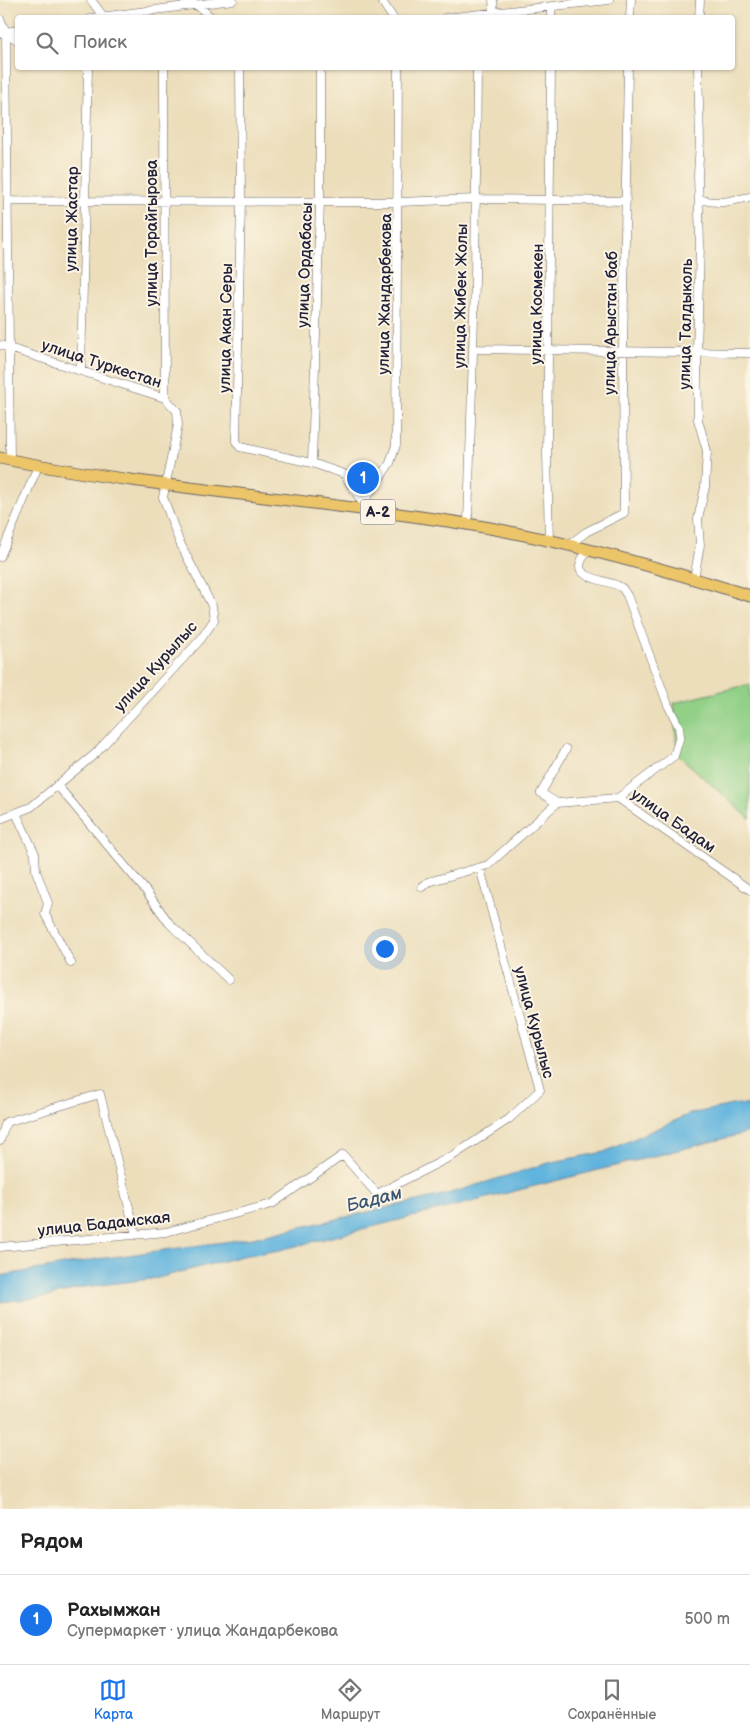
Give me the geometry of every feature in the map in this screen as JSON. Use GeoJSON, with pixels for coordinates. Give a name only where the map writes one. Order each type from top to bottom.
{"type":"FeatureCollection","features":[{"type":"Feature","properties":{"kind":"highway","name":"A-2"},"geometry":{"type":"LineString","coordinates":[[5,459],[38,466],[166,484],[360,506],[468,524],[588,551],[750,596]]}},
{"type":"Feature","properties":{"kind":"street"},"geometry":{"type":"LineString","coordinates":[[90,0],[102,15]]}},
{"type":"Feature","properties":{"kind":"street"},"geometry":{"type":"LineString","coordinates":[[109,15],[193,2],[233,0]]}},
{"type":"Feature","properties":{"kind":"street"},"geometry":{"type":"LineString","coordinates":[[382,0],[390,15]]}},
{"type":"Feature","properties":{"kind":"street"},"geometry":{"type":"LineString","coordinates":[[493,0],[494,12]]}},
{"type":"Feature","properties":{"kind":"street"},"geometry":{"type":"LineString","coordinates":[[481,15],[543,4],[551,6],[609,0]]}},
{"type":"Feature","properties":{"kind":"street"},"geometry":{"type":"LineString","coordinates":[[630,15],[631,0]]}},
{"type":"Feature","properties":{"kind":"street"},"geometry":{"type":"LineString","coordinates":[[699,15],[700,0]]}},
{"type":"Feature","properties":{"kind":"street"},"geometry":{"type":"LineString","coordinates":[[193,2],[208,15]]}},
{"type":"Feature","properties":{"kind":"street"},"geometry":{"type":"LineString","coordinates":[[551,6],[551,15]]}},
{"type":"Feature","properties":{"kind":"street"},"geometry":{"type":"LineString","coordinates":[[0,20],[3,32],[8,200],[9,348],[5,459]]}},
{"type":"Feature","properties":{"kind":"street"},"geometry":{"type":"LineString","coordinates":[[3,32],[15,39]]}},
{"type":"Feature","properties":{"kind":"street","name":"улица Жастар"},"geometry":{"type":"LineString","coordinates":[[81,370],[88,70]]}},
{"type":"Feature","properties":{"kind":"street","name":"улица Торайгырова"},"geometry":{"type":"LineString","coordinates":[[164,70],[165,398]]}},
{"type":"Feature","properties":{"kind":"street","name":"улица Акан Серы"},"geometry":{"type":"LineString","coordinates":[[240,70],[241,200],[236,441],[240,447],[312,462],[344,474],[360,506]]}},
{"type":"Feature","properties":{"kind":"street","name":"улица Ордабасы"},"geometry":{"type":"LineString","coordinates":[[312,462],[320,201],[320,70]]}},
{"type":"Feature","properties":{"kind":"street","name":"улица Жандарбекова"},"geometry":{"type":"LineString","coordinates":[[360,506],[390,463],[396,445],[399,202],[398,70]]}},
{"type":"Feature","properties":{"kind":"street","name":"улица Жибек Жолы"},"geometry":{"type":"LineString","coordinates":[[468,524],[473,349],[477,70]]}},
{"type":"Feature","properties":{"kind":"street","name":"улица Космекен"},"geometry":{"type":"LineString","coordinates":[[549,542],[547,452],[551,70]]}},
{"type":"Feature","properties":{"kind":"street","name":"улица Арыстан баб"},"geometry":{"type":"LineString","coordinates":[[568,546],[586,532],[624,513],[623,350],[628,70]]}},
{"type":"Feature","properties":{"kind":"street","name":"улица Талдыколь"},"geometry":{"type":"LineString","coordinates":[[694,579],[700,546],[698,519],[705,487],[707,451],[698,420],[698,70]]}},
{"type":"Feature","properties":{"kind":"street"},"geometry":{"type":"LineString","coordinates":[[699,199],[714,203],[730,203],[750,197]]}},
{"type":"Feature","properties":{"kind":"street"},"geometry":{"type":"LineString","coordinates":[[8,200],[399,202],[475,199],[626,202]]}},
{"type":"Feature","properties":{"kind":"street","name":"улица Туркестан"},"geometry":{"type":"LineString","coordinates":[[0,345],[165,398],[177,410],[178,425],[166,484]]}},
{"type":"Feature","properties":{"kind":"street"},"geometry":{"type":"LineString","coordinates":[[473,349],[750,353]]}},
{"type":"Feature","properties":{"kind":"street"},"geometry":{"type":"LineString","coordinates":[[0,557],[38,466]]}},
{"type":"Feature","properties":{"kind":"street","name":"улица Курылыс"},"geometry":{"type":"LineString","coordinates":[[0,820],[31,807],[95,754],[201,639],[214,620],[212,606],[165,508],[163,497],[166,484]]}},
{"type":"Feature","properties":{"kind":"street"},"geometry":{"type":"LineString","coordinates":[[588,551],[582,557],[580,564],[582,570],[589,578],[622,588],[627,595],[668,705],[679,727],[680,736],[674,756],[618,798]]}},
{"type":"Feature","properties":{"kind":"street"},"geometry":{"type":"LineString","coordinates":[[422,887],[428,882],[488,865],[557,803],[541,793],[566,749]]}},
{"type":"Feature","properties":{"kind":"street"},"geometry":{"type":"LineString","coordinates":[[57,785],[146,891],[169,923],[229,980]]}},
{"type":"Feature","properties":{"kind":"street","name":"улица Бадам"},"geometry":{"type":"LineString","coordinates":[[557,803],[618,798],[750,890]]}},
{"type":"Feature","properties":{"kind":"street"},"geometry":{"type":"LineString","coordinates":[[16,813],[35,854],[36,871],[48,903],[45,914],[71,963]]}},
{"type":"Feature","properties":{"kind":"street","name":"улица Курылыс"},"geometry":{"type":"LineString","coordinates":[[343,1155],[376,1194],[454,1155],[509,1119],[540,1090],[480,868]]}},
{"type":"Feature","properties":{"kind":"street"},"geometry":{"type":"LineString","coordinates":[[0,1141],[3,1120],[100,1094],[136,1235]]}},
{"type":"Feature","properties":{"kind":"street","name":"улица Бадамская"},"geometry":{"type":"LineString","coordinates":[[0,1247],[166,1232],[272,1204],[343,1155]]}},
{"type":"Feature","properties":{"kind":"green space"},"geometry":{"type":"Polygon","coordinates":[[[750,684],[750,819],[677,754],[674,703],[750,684]]]}},
{"type":"Feature","properties":{"kind":"water"},"geometry":{"type":"Polygon","coordinates":[[[737,1104],[750,1105],[750,1132],[280,1250],[242,1256],[158,1278],[84,1287],[47,1297],[0,1302],[0,1276],[98,1259],[253,1238],[447,1194],[552,1162],[604,1152],[690,1114],[737,1104]]]}},
{"type":"Feature","properties":{"kind":"place","name":"Рахымжан"},"geometry":{"type":"Point","coordinates":[363,478]}},
{"type":"Feature","properties":{"kind":"water label","name":"Бадам"},"geometry":{"type":"Point","coordinates":[374,1199]}}]}
